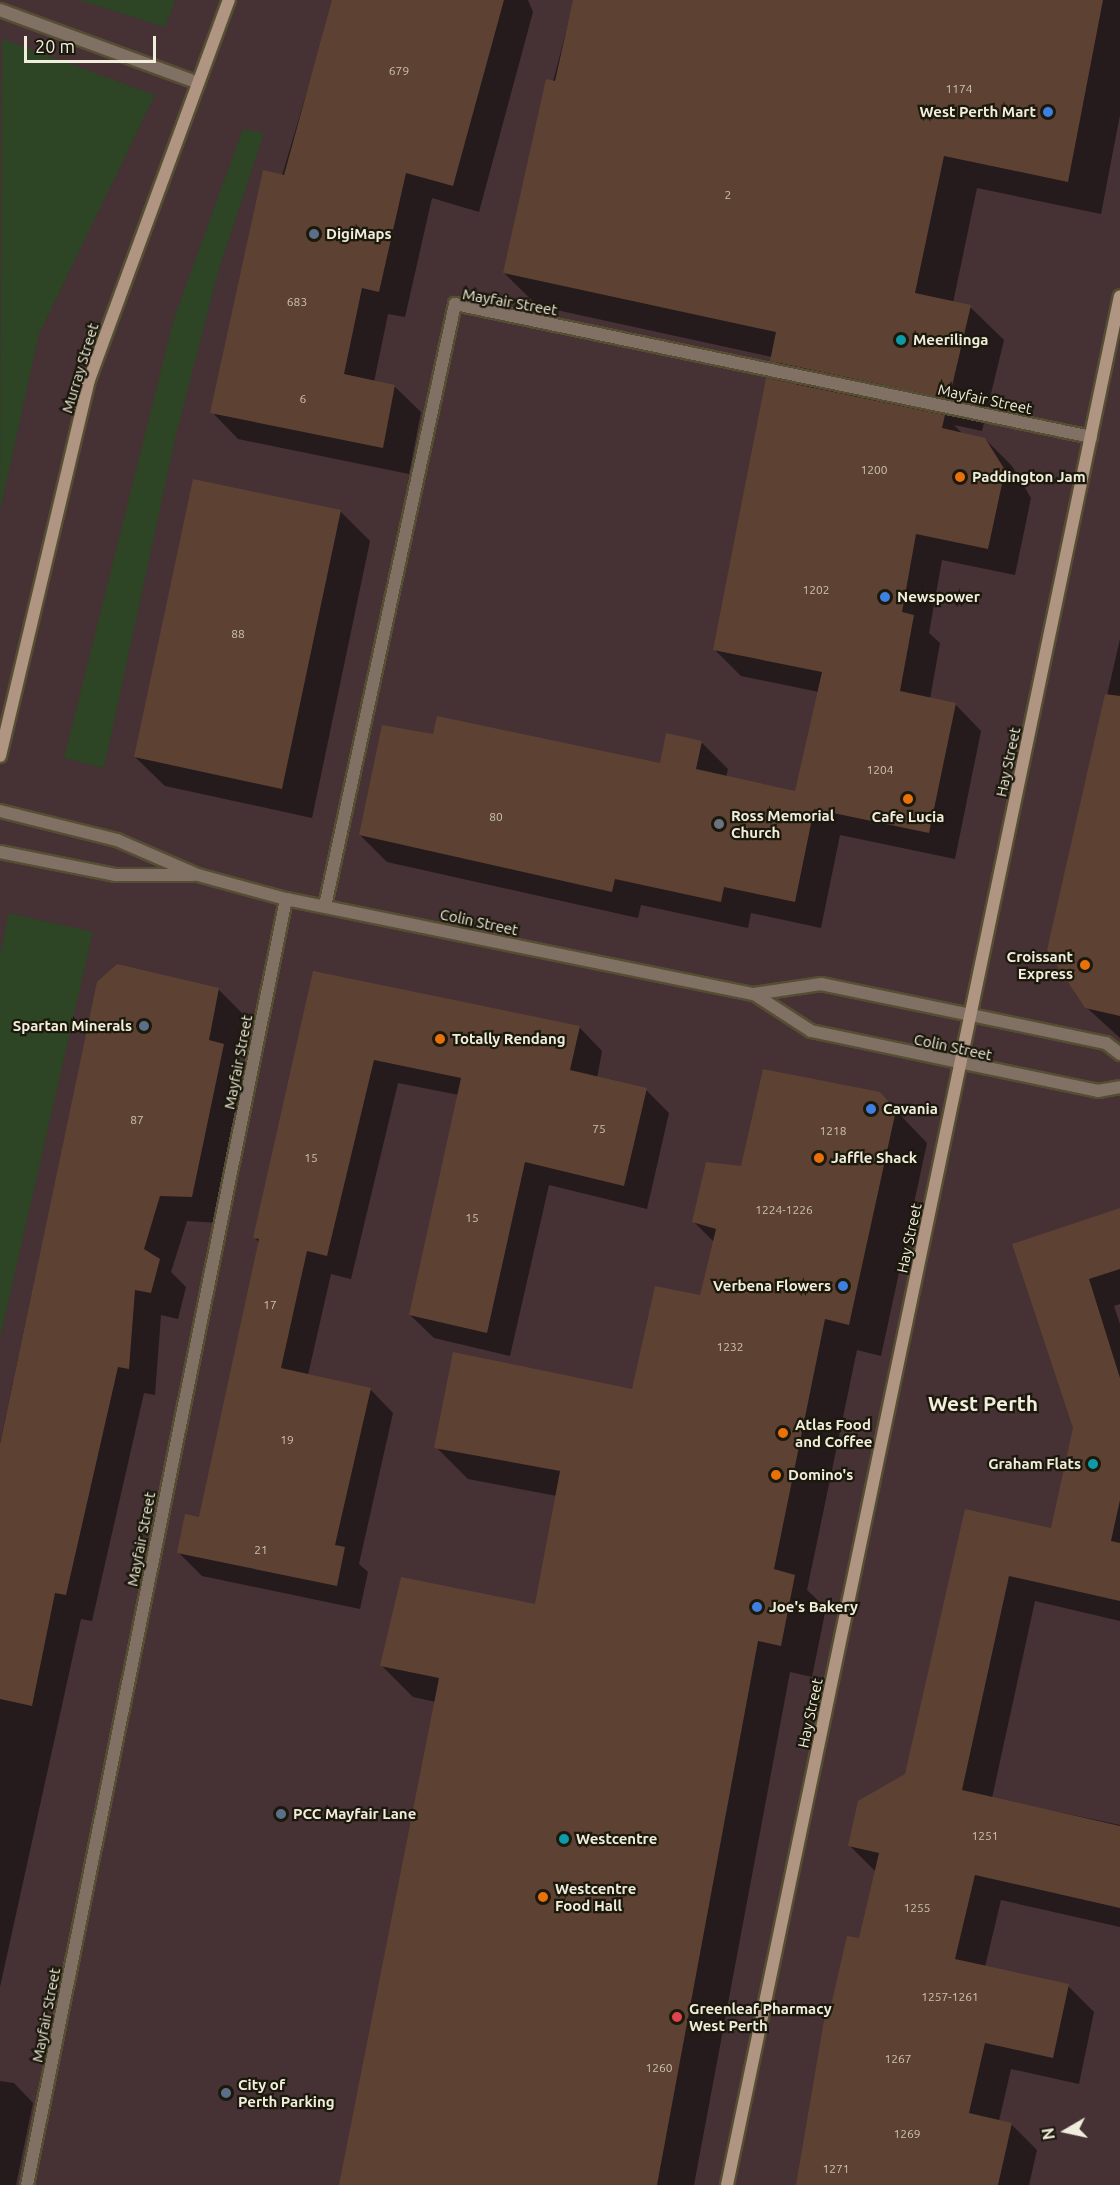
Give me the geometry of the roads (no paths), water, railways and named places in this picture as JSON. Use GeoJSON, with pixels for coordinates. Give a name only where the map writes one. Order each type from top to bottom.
{"type":"FeatureCollection","features":[{"type":"Feature","properties":{"kind":"main road","name":"Murray Street"},"geometry":{"type":"LineString","coordinates":[[0,756],[89,380],[229,0]]}},
{"type":"Feature","properties":{"kind":"main road","name":"Hay Street"},"geometry":{"type":"LineString","coordinates":[[727,2185],[1091,437],[1117,326],[1120,296]]}},
{"type":"Feature","properties":{"kind":"street"},"geometry":{"type":"LineString","coordinates":[[0,9],[198,83]]}},
{"type":"Feature","properties":{"kind":"street","name":"Mayfair Street"},"geometry":{"type":"LineString","coordinates":[[325,906],[455,304],[1091,437]]}},
{"type":"Feature","properties":{"kind":"street","name":"Colin Street"},"geometry":{"type":"LineString","coordinates":[[0,812],[117,840],[198,875],[286,898],[754,994],[821,984],[1106,1042],[1120,1054]]}},
{"type":"Feature","properties":{"kind":"street","name":"Colin Street"},"geometry":{"type":"LineString","coordinates":[[0,852],[115,875],[198,875]]}},
{"type":"Feature","properties":{"kind":"street","name":"Mayfair Street"},"geometry":{"type":"LineString","coordinates":[[27,2185],[286,898]]}},
{"type":"Feature","properties":{"kind":"street","name":"Colin Street"},"geometry":{"type":"LineString","coordinates":[[754,994],[811,1031],[960,1065],[1098,1091],[1120,1087]]}},
{"type":"Feature","properties":{"kind":"place","name":"West Perth Mart"},"geometry":{"type":"Point","coordinates":[1048,112]}},
{"type":"Feature","properties":{"kind":"place","name":"DigiMaps"},"geometry":{"type":"Point","coordinates":[314,234]}},
{"type":"Feature","properties":{"kind":"place","name":"Meerilinga"},"geometry":{"type":"Point","coordinates":[901,340]}},
{"type":"Feature","properties":{"kind":"place","name":"Paddington Jam"},"geometry":{"type":"Point","coordinates":[960,477]}},
{"type":"Feature","properties":{"kind":"place","name":"Newspower"},"geometry":{"type":"Point","coordinates":[885,597]}},
{"type":"Feature","properties":{"kind":"place","name":"Cafe Lucia"},"geometry":{"type":"Point","coordinates":[908,799]}},
{"type":"Feature","properties":{"kind":"place","name":"Ross Memorial Church"},"geometry":{"type":"Point","coordinates":[719,824]}},
{"type":"Feature","properties":{"kind":"place","name":"Croissant Express"},"geometry":{"type":"Point","coordinates":[1085,965]}},
{"type":"Feature","properties":{"kind":"place","name":"Spartan Minerals"},"geometry":{"type":"Point","coordinates":[144,1026]}},
{"type":"Feature","properties":{"kind":"place","name":"Totally Rendang"},"geometry":{"type":"Point","coordinates":[440,1039]}},
{"type":"Feature","properties":{"kind":"place","name":"Cavania"},"geometry":{"type":"Point","coordinates":[871,1109]}},
{"type":"Feature","properties":{"kind":"place","name":"Jaffle Shack"},"geometry":{"type":"Point","coordinates":[819,1158]}},
{"type":"Feature","properties":{"kind":"place","name":"Verbena Flowers"},"geometry":{"type":"Point","coordinates":[843,1286]}},
{"type":"Feature","properties":{"kind":"place","name":"Atlas Food and Coffee"},"geometry":{"type":"Point","coordinates":[783,1433]}},
{"type":"Feature","properties":{"kind":"place","name":"Graham Flats"},"geometry":{"type":"Point","coordinates":[1093,1464]}},
{"type":"Feature","properties":{"kind":"place","name":"Domino's"},"geometry":{"type":"Point","coordinates":[776,1475]}},
{"type":"Feature","properties":{"kind":"place","name":"Joe's Bakery"},"geometry":{"type":"Point","coordinates":[757,1607]}},
{"type":"Feature","properties":{"kind":"place","name":"PCC Mayfair Lane"},"geometry":{"type":"Point","coordinates":[281,1814]}},
{"type":"Feature","properties":{"kind":"place","name":"Westcentre"},"geometry":{"type":"Point","coordinates":[564,1839]}},
{"type":"Feature","properties":{"kind":"place","name":"Westcentre Food Hall"},"geometry":{"type":"Point","coordinates":[543,1897]}},
{"type":"Feature","properties":{"kind":"place","name":"Greenleaf Pharmacy West Perth"},"geometry":{"type":"Point","coordinates":[677,2017]}},
{"type":"Feature","properties":{"kind":"place","name":"City of Perth Parking"},"geometry":{"type":"Point","coordinates":[226,2093]}},
{"type":"Feature","properties":{"kind":"district","name":"West Perth"},"geometry":{"type":"Point","coordinates":[983,1403]}}]}
